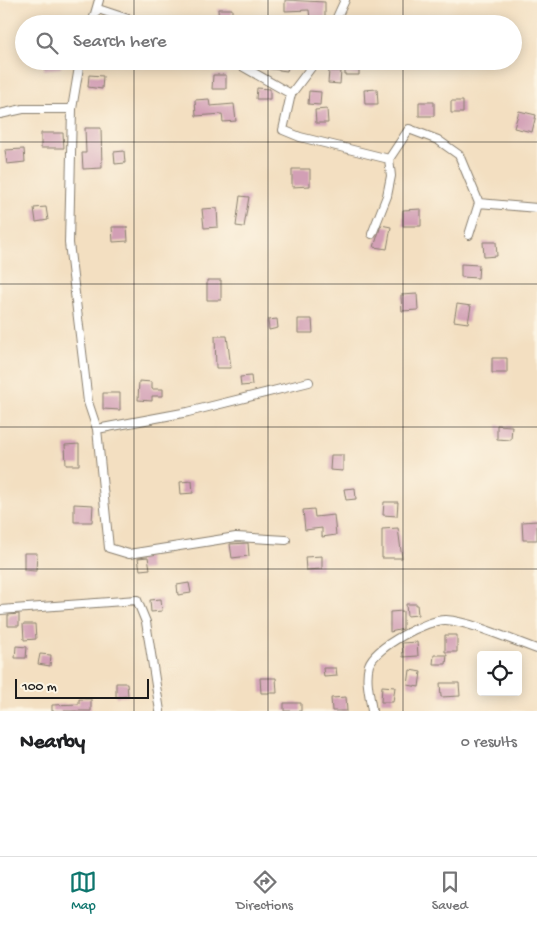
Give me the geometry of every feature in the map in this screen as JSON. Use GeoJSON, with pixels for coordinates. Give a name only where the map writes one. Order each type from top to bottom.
{"type":"FeatureCollection","features":[{"type":"Feature","properties":{"kind":"street"},"geometry":{"type":"LineString","coordinates":[[96,15],[99,0]]}},
{"type":"Feature","properties":{"kind":"street"},"geometry":{"type":"LineString","coordinates":[[338,15],[345,0]]}},
{"type":"Feature","properties":{"kind":"street"},"geometry":{"type":"LineString","coordinates":[[98,9],[116,15]]}},
{"type":"Feature","properties":{"kind":"street"},"geometry":{"type":"LineString","coordinates":[[78,70],[72,109],[69,243],[88,402],[97,429],[109,548],[129,554],[236,537],[286,540]]}},
{"type":"Feature","properties":{"kind":"street"},"geometry":{"type":"LineString","coordinates":[[249,70],[291,94]]}},
{"type":"Feature","properties":{"kind":"street"},"geometry":{"type":"LineString","coordinates":[[309,70],[291,94],[283,130],[300,138],[389,159]]}},
{"type":"Feature","properties":{"kind":"street"},"geometry":{"type":"LineString","coordinates":[[0,114],[23,109],[72,109]]}},
{"type":"Feature","properties":{"kind":"street"},"geometry":{"type":"LineString","coordinates":[[372,234],[387,196],[390,176],[389,159],[409,129],[438,140],[459,155],[479,202],[468,235]]}},
{"type":"Feature","properties":{"kind":"street"},"geometry":{"type":"LineString","coordinates":[[479,202],[537,208]]}},
{"type":"Feature","properties":{"kind":"street"},"geometry":{"type":"LineString","coordinates":[[97,429],[188,412],[310,382]]}},
{"type":"Feature","properties":{"kind":"street"},"geometry":{"type":"LineString","coordinates":[[0,610],[137,600],[146,622],[160,711]]}},
{"type":"Feature","properties":{"kind":"street"},"geometry":{"type":"LineString","coordinates":[[372,711],[368,683],[370,665],[377,654],[392,642],[430,622],[445,620],[460,623],[537,649]]}},
{"type":"Feature","properties":{"kind":"building"},"geometry":{"type":"Polygon","coordinates":[[[285,0],[325,2],[325,15],[310,15],[309,10],[285,11],[285,0]]]}},
{"type":"Feature","properties":{"kind":"building"},"geometry":{"type":"Polygon","coordinates":[[[218,9],[232,9],[232,15],[218,15],[218,9]]]}},
{"type":"Feature","properties":{"kind":"building"},"geometry":{"type":"Polygon","coordinates":[[[345,70],[359,70],[359,75],[345,75],[345,70]]]}},
{"type":"Feature","properties":{"kind":"building"},"geometry":{"type":"Polygon","coordinates":[[[329,71],[341,71],[340,84],[328,83],[329,71]]]}},
{"type":"Feature","properties":{"kind":"building"},"geometry":{"type":"Polygon","coordinates":[[[89,75],[103,76],[102,89],[88,87],[89,75]]]}},
{"type":"Feature","properties":{"kind":"building"},"geometry":{"type":"Polygon","coordinates":[[[213,75],[226,75],[226,89],[212,89],[213,75]]]}},
{"type":"Feature","properties":{"kind":"building"},"geometry":{"type":"Polygon","coordinates":[[[257,88],[270,89],[270,99],[256,99],[257,88]]]}},
{"type":"Feature","properties":{"kind":"building"},"geometry":{"type":"Polygon","coordinates":[[[377,89],[378,104],[365,104],[364,90],[377,89]]]}},
{"type":"Feature","properties":{"kind":"building"},"geometry":{"type":"Polygon","coordinates":[[[309,91],[321,92],[320,105],[308,104],[309,91]]]}},
{"type":"Feature","properties":{"kind":"building"},"geometry":{"type":"Polygon","coordinates":[[[209,99],[210,106],[234,104],[236,121],[223,122],[222,114],[196,116],[195,100],[209,99]]]}},
{"type":"Feature","properties":{"kind":"building"},"geometry":{"type":"Polygon","coordinates":[[[451,101],[463,101],[463,113],[451,113],[451,101]]]}},
{"type":"Feature","properties":{"kind":"building"},"geometry":{"type":"Polygon","coordinates":[[[419,102],[434,102],[434,116],[419,116],[419,102]]]}},
{"type":"Feature","properties":{"kind":"building"},"geometry":{"type":"Polygon","coordinates":[[[327,109],[328,123],[316,123],[315,110],[327,109]]]}},
{"type":"Feature","properties":{"kind":"building"},"geometry":{"type":"Polygon","coordinates":[[[519,111],[536,115],[532,132],[514,128],[519,111]]]}},
{"type":"Feature","properties":{"kind":"building"},"geometry":{"type":"Polygon","coordinates":[[[85,128],[101,128],[102,168],[83,169],[82,153],[86,153],[85,128]]]}},
{"type":"Feature","properties":{"kind":"building"},"geometry":{"type":"Polygon","coordinates":[[[41,133],[63,133],[64,148],[41,148],[41,133]]]}},
{"type":"Feature","properties":{"kind":"building"},"geometry":{"type":"Polygon","coordinates":[[[24,149],[25,162],[7,164],[5,150],[24,149]]]}},
{"type":"Feature","properties":{"kind":"building"},"geometry":{"type":"Polygon","coordinates":[[[124,151],[125,163],[115,164],[114,152],[124,151]]]}},
{"type":"Feature","properties":{"kind":"building"},"geometry":{"type":"Polygon","coordinates":[[[292,169],[310,169],[310,186],[292,187],[292,169]]]}},
{"type":"Feature","properties":{"kind":"building"},"geometry":{"type":"Polygon","coordinates":[[[240,196],[249,197],[244,227],[236,226],[240,196]]]}},
{"type":"Feature","properties":{"kind":"building"},"geometry":{"type":"Polygon","coordinates":[[[46,207],[48,220],[36,222],[34,208],[46,207]]]}},
{"type":"Feature","properties":{"kind":"building"},"geometry":{"type":"Polygon","coordinates":[[[217,208],[218,227],[204,228],[202,209],[217,208]]]}},
{"type":"Feature","properties":{"kind":"building"},"geometry":{"type":"Polygon","coordinates":[[[421,209],[421,226],[403,226],[403,210],[421,209]]]}},
{"type":"Feature","properties":{"kind":"building"},"geometry":{"type":"Polygon","coordinates":[[[381,225],[391,227],[387,249],[374,247],[381,225]]]}},
{"type":"Feature","properties":{"kind":"building"},"geometry":{"type":"Polygon","coordinates":[[[112,227],[127,227],[128,241],[113,242],[112,227]]]}},
{"type":"Feature","properties":{"kind":"building"},"geometry":{"type":"Polygon","coordinates":[[[483,242],[496,242],[497,256],[484,257],[483,242]]]}},
{"type":"Feature","properties":{"kind":"building"},"geometry":{"type":"Polygon","coordinates":[[[461,264],[479,265],[478,278],[461,277],[461,264]]]}},
{"type":"Feature","properties":{"kind":"building"},"geometry":{"type":"Polygon","coordinates":[[[207,280],[221,280],[221,300],[207,300],[207,280]]]}},
{"type":"Feature","properties":{"kind":"building"},"geometry":{"type":"Polygon","coordinates":[[[417,294],[418,310],[402,311],[401,295],[417,294]]]}},
{"type":"Feature","properties":{"kind":"building"},"geometry":{"type":"Polygon","coordinates":[[[457,304],[471,306],[468,323],[454,321],[457,304]]]}},
{"type":"Feature","properties":{"kind":"building"},"geometry":{"type":"Polygon","coordinates":[[[277,319],[278,328],[269,330],[268,320],[277,319]]]}},
{"type":"Feature","properties":{"kind":"building"},"geometry":{"type":"Polygon","coordinates":[[[298,319],[312,319],[313,333],[298,333],[298,319]]]}},
{"type":"Feature","properties":{"kind":"building"},"geometry":{"type":"Polygon","coordinates":[[[215,336],[227,336],[231,368],[216,368],[215,336]]]}},
{"type":"Feature","properties":{"kind":"building"},"geometry":{"type":"Polygon","coordinates":[[[492,358],[507,358],[507,373],[492,373],[492,358]]]}},
{"type":"Feature","properties":{"kind":"building"},"geometry":{"type":"Polygon","coordinates":[[[251,376],[252,385],[241,386],[240,377],[251,376]]]}},
{"type":"Feature","properties":{"kind":"building"},"geometry":{"type":"Polygon","coordinates":[[[139,381],[152,382],[152,389],[163,389],[163,396],[152,396],[152,401],[138,400],[139,381]]]}},
{"type":"Feature","properties":{"kind":"building"},"geometry":{"type":"Polygon","coordinates":[[[103,393],[120,393],[120,410],[103,409],[103,393]]]}},
{"type":"Feature","properties":{"kind":"building"},"geometry":{"type":"Polygon","coordinates":[[[497,425],[512,426],[511,440],[497,439],[497,425]]]}},
{"type":"Feature","properties":{"kind":"building"},"geometry":{"type":"Polygon","coordinates":[[[79,444],[79,465],[66,465],[65,445],[79,444]]]}},
{"type":"Feature","properties":{"kind":"building"},"geometry":{"type":"Polygon","coordinates":[[[331,455],[343,455],[343,471],[330,470],[331,455]]]}},
{"type":"Feature","properties":{"kind":"building"},"geometry":{"type":"Polygon","coordinates":[[[192,481],[193,493],[181,494],[180,482],[192,481]]]}},
{"type":"Feature","properties":{"kind":"building"},"geometry":{"type":"Polygon","coordinates":[[[355,488],[356,499],[346,500],[344,489],[355,488]]]}},
{"type":"Feature","properties":{"kind":"building"},"geometry":{"type":"Polygon","coordinates":[[[384,502],[398,502],[397,516],[383,515],[384,502]]]}},
{"type":"Feature","properties":{"kind":"building"},"geometry":{"type":"Polygon","coordinates":[[[74,504],[93,505],[92,522],[74,522],[74,504]]]}},
{"type":"Feature","properties":{"kind":"building"},"geometry":{"type":"Polygon","coordinates":[[[314,509],[315,517],[334,515],[336,535],[322,537],[322,528],[305,530],[303,510],[314,509]]]}},
{"type":"Feature","properties":{"kind":"building"},"geometry":{"type":"Polygon","coordinates":[[[537,521],[537,540],[523,540],[522,522],[537,521]]]}},
{"type":"Feature","properties":{"kind":"building"},"geometry":{"type":"Polygon","coordinates":[[[398,528],[402,558],[382,558],[382,529],[398,528]]]}},
{"type":"Feature","properties":{"kind":"building"},"geometry":{"type":"Polygon","coordinates":[[[248,543],[249,556],[232,558],[230,544],[248,543]]]}},
{"type":"Feature","properties":{"kind":"building"},"geometry":{"type":"Polygon","coordinates":[[[24,553],[37,553],[36,571],[24,570],[24,553]]]}},
{"type":"Feature","properties":{"kind":"building"},"geometry":{"type":"Polygon","coordinates":[[[322,556],[322,569],[306,570],[305,557],[322,556]]]}},
{"type":"Feature","properties":{"kind":"building"},"geometry":{"type":"Polygon","coordinates":[[[148,557],[150,569],[140,570],[138,558],[148,557]]]}},
{"type":"Feature","properties":{"kind":"building"},"geometry":{"type":"Polygon","coordinates":[[[189,583],[191,593],[178,595],[177,585],[189,583]]]}},
{"type":"Feature","properties":{"kind":"building"},"geometry":{"type":"Polygon","coordinates":[[[161,599],[162,611],[151,612],[150,600],[161,599]]]}},
{"type":"Feature","properties":{"kind":"building"},"geometry":{"type":"Polygon","coordinates":[[[406,604],[417,604],[418,615],[407,616],[406,604]]]}},
{"type":"Feature","properties":{"kind":"building"},"geometry":{"type":"Polygon","coordinates":[[[403,611],[403,629],[390,632],[390,612],[403,611]]]}},
{"type":"Feature","properties":{"kind":"building"},"geometry":{"type":"Polygon","coordinates":[[[19,614],[19,626],[8,626],[8,615],[19,614]]]}},
{"type":"Feature","properties":{"kind":"building"},"geometry":{"type":"Polygon","coordinates":[[[23,624],[35,624],[36,639],[24,640],[23,624]]]}},
{"type":"Feature","properties":{"kind":"building"},"geometry":{"type":"Polygon","coordinates":[[[445,635],[457,635],[457,652],[445,652],[445,635]]]}},
{"type":"Feature","properties":{"kind":"building"},"geometry":{"type":"Polygon","coordinates":[[[417,642],[418,656],[403,657],[402,643],[417,642]]]}},
{"type":"Feature","properties":{"kind":"building"},"geometry":{"type":"Polygon","coordinates":[[[16,646],[27,647],[26,658],[15,658],[16,646]]]}},
{"type":"Feature","properties":{"kind":"building"},"geometry":{"type":"Polygon","coordinates":[[[40,654],[51,655],[50,666],[38,664],[40,654]]]}},
{"type":"Feature","properties":{"kind":"building"},"geometry":{"type":"Polygon","coordinates":[[[434,655],[447,655],[446,664],[433,664],[434,655]]]}},
{"type":"Feature","properties":{"kind":"building"},"geometry":{"type":"Polygon","coordinates":[[[323,668],[336,668],[337,676],[324,677],[323,668]]]}},
{"type":"Feature","properties":{"kind":"building"},"geometry":{"type":"Polygon","coordinates":[[[410,670],[421,672],[419,687],[408,685],[410,670]]]}},
{"type":"Feature","properties":{"kind":"building"},"geometry":{"type":"Polygon","coordinates":[[[260,678],[276,678],[277,693],[261,693],[260,678]]]}},
{"type":"Feature","properties":{"kind":"building"},"geometry":{"type":"Polygon","coordinates":[[[116,683],[127,683],[128,696],[116,697],[116,683]]]}},
{"type":"Feature","properties":{"kind":"building"},"geometry":{"type":"Polygon","coordinates":[[[440,683],[459,683],[460,696],[441,697],[440,683]]]}},
{"type":"Feature","properties":{"kind":"building"},"geometry":{"type":"Polygon","coordinates":[[[382,686],[395,687],[393,702],[381,702],[382,686]]]}},
{"type":"Feature","properties":{"kind":"building"},"geometry":{"type":"Polygon","coordinates":[[[346,697],[347,711],[332,711],[331,698],[346,697]]]}},
{"type":"Feature","properties":{"kind":"building"},"geometry":{"type":"Polygon","coordinates":[[[79,699],[91,699],[91,711],[52,711],[52,705],[79,704],[79,699]]]}},
{"type":"Feature","properties":{"kind":"building"},"geometry":{"type":"Polygon","coordinates":[[[284,703],[301,703],[301,711],[284,711],[284,703]]]}}]}
